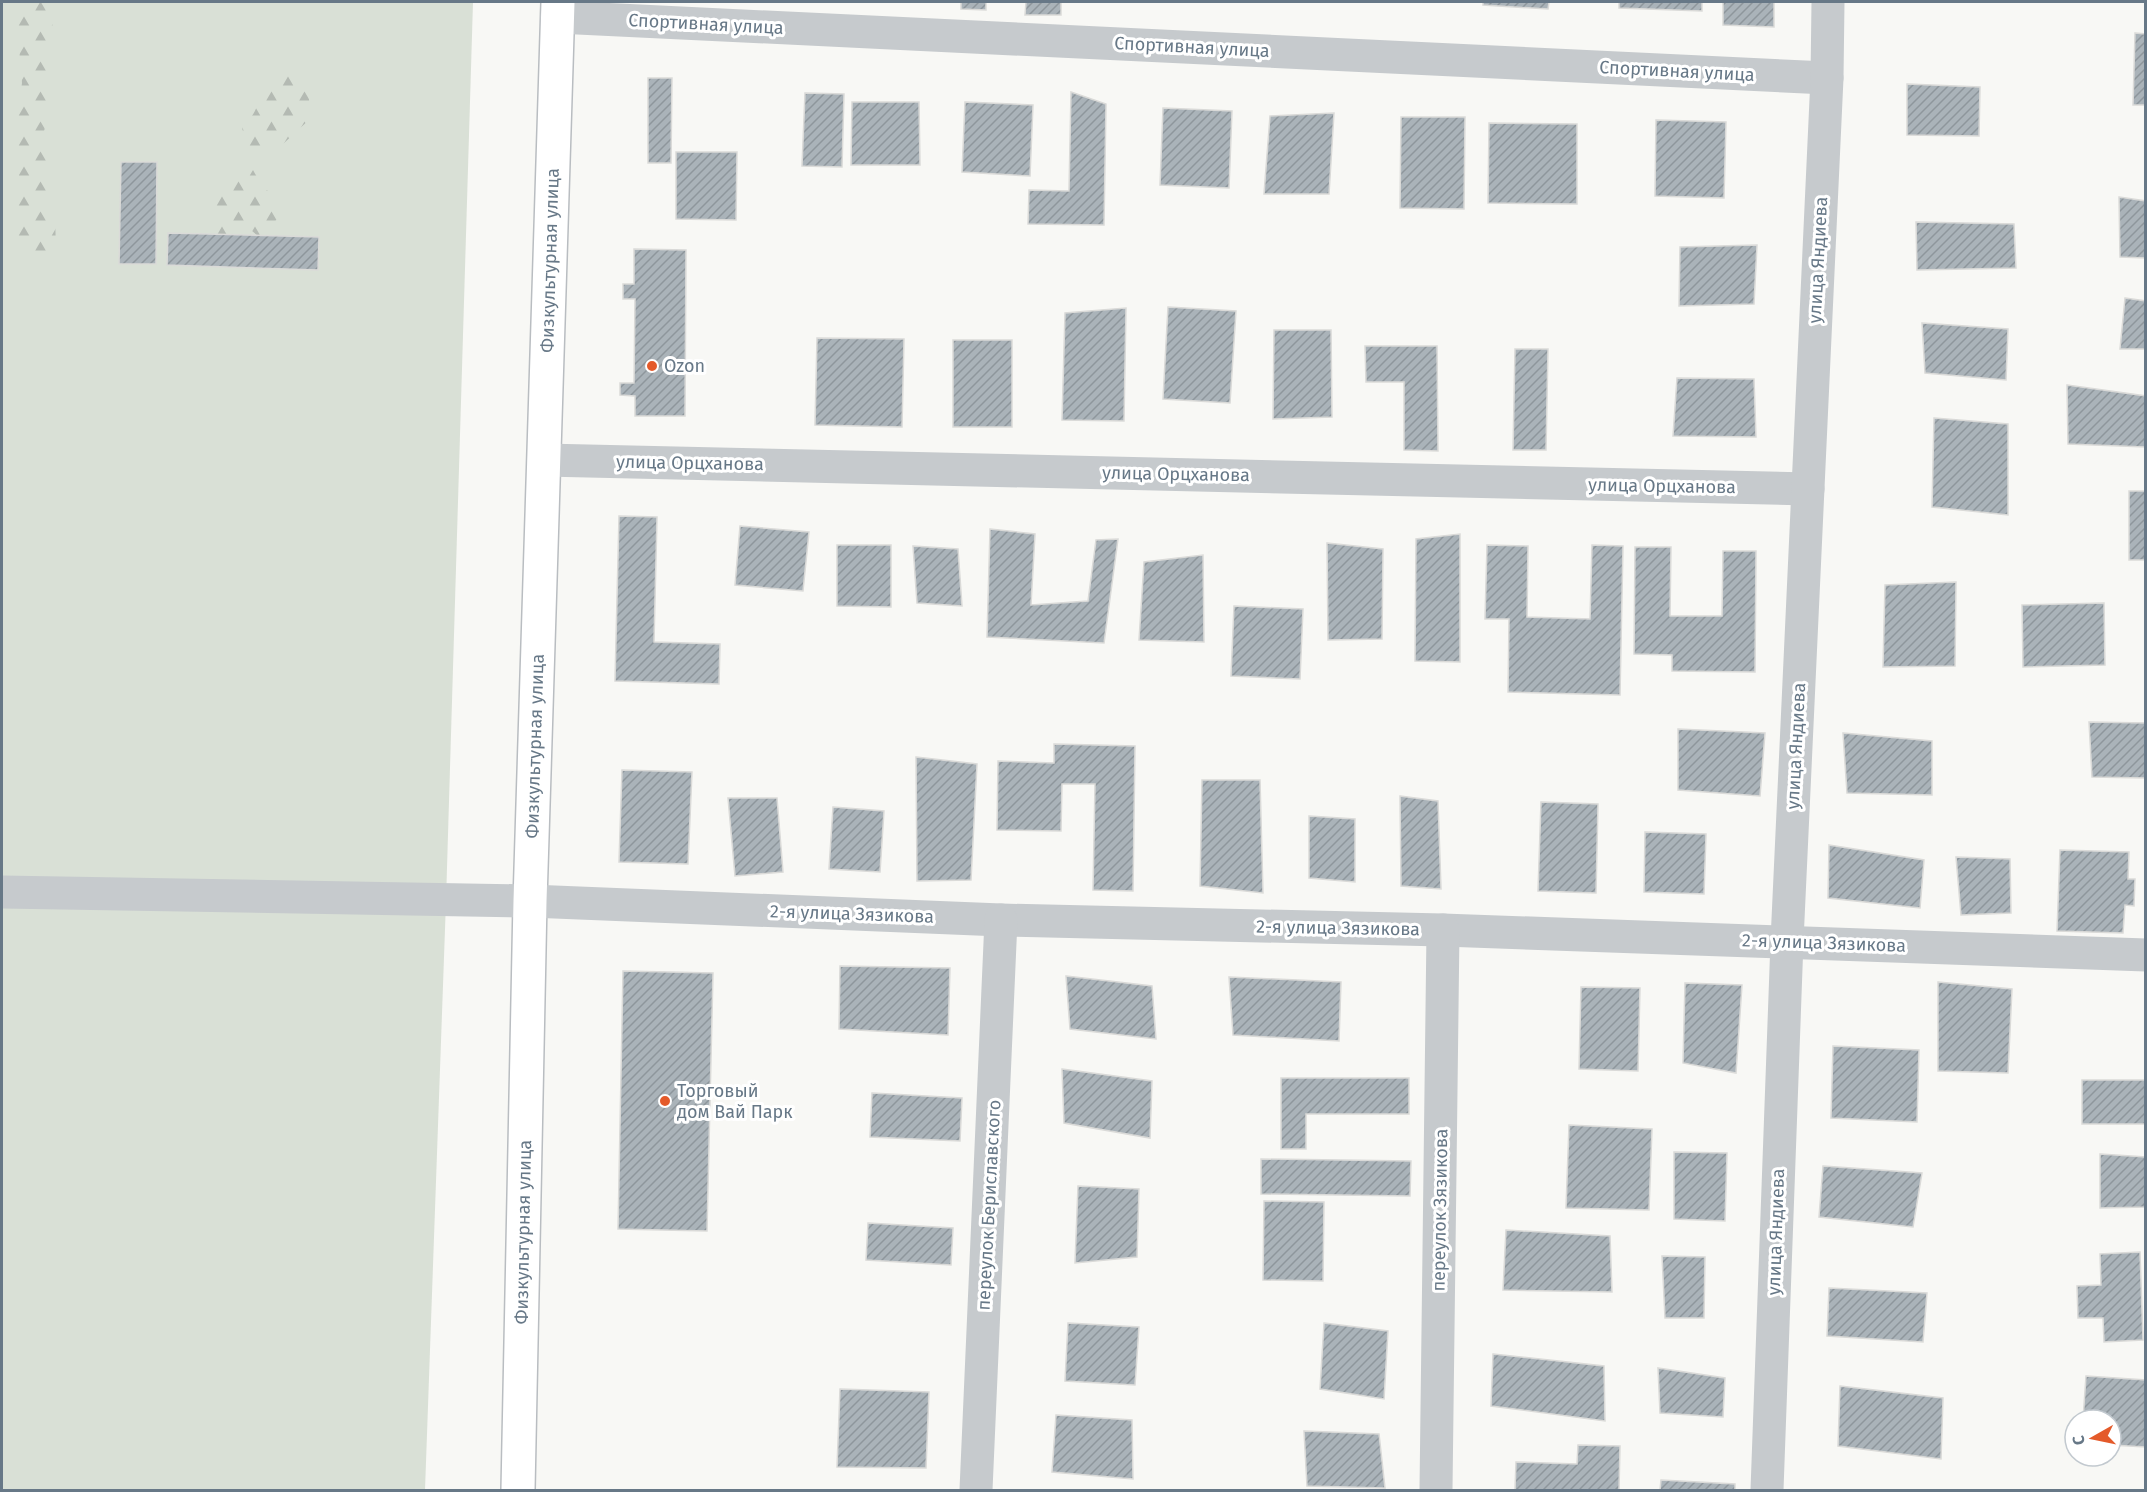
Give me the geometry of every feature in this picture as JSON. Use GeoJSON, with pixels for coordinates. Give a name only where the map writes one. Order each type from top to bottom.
{"type":"FeatureCollection","features":[{"type":"Feature","properties":{"kind":"main road","name":"Физкультурная улица"},"geometry":{"type":"LineString","coordinates":[[518,1491],[530,901],[557,9]]}},
{"type":"Feature","properties":{"kind":"street","name":"улица Яндиева"},"geometry":{"type":"LineString","coordinates":[[1767,1491],[1787,941],[1827,78],[1828,2]]}},
{"type":"Feature","properties":{"kind":"street","name":"Спортивная улица"},"geometry":{"type":"LineString","coordinates":[[557,9],[1827,78]]}},
{"type":"Feature","properties":{"kind":"street","name":"улица Орцханова"},"geometry":{"type":"LineString","coordinates":[[544,460],[1808,489]]}},
{"type":"Feature","properties":{"kind":"street","name":"2-я улица Зязикова"},"geometry":{"type":"LineString","coordinates":[[2,892],[530,901],[1002,920],[1443,930],[2145,955]]}},
{"type":"Feature","properties":{"kind":"street","name":"переулок Бериславского"},"geometry":{"type":"LineString","coordinates":[[976,1491],[1002,920]]}},
{"type":"Feature","properties":{"kind":"street","name":"переулок Зязикова"},"geometry":{"type":"LineString","coordinates":[[1436,1491],[1443,930]]}},
{"type":"Feature","properties":{"kind":"green space"},"geometry":{"type":"Polygon","coordinates":[[[2,2],[473,2],[446,901],[425,1490],[2,1490],[2,2]]]}},
{"type":"Feature","properties":{"kind":"green space"},"geometry":{"type":"Polygon","coordinates":[[[22,2],[49,2],[54,32],[46,61],[51,107],[42,138],[50,171],[44,206],[55,219],[56,247],[40,257],[16,243],[15,213],[19,173],[15,132],[22,83],[17,25],[22,2]]]}},
{"type":"Feature","properties":{"kind":"green space"},"geometry":{"type":"Polygon","coordinates":[[[287,75],[304,75],[311,118],[283,144],[268,142],[258,153],[247,153],[242,127],[257,107],[264,84],[287,75]]]}},
{"type":"Feature","properties":{"kind":"green space"},"geometry":{"type":"Polygon","coordinates":[[[253,170],[263,188],[277,196],[281,216],[258,236],[246,226],[231,240],[216,240],[211,201],[219,183],[235,179],[253,170]]]}},
{"type":"Feature","properties":{"kind":"building"},"geometry":{"type":"Polygon","coordinates":[[[961,2],[986,2],[986,10],[961,9],[961,2]]]}},
{"type":"Feature","properties":{"kind":"building"},"geometry":{"type":"Polygon","coordinates":[[[1026,2],[1061,2],[1061,15],[1025,15],[1026,2]]]}},
{"type":"Feature","properties":{"kind":"building"},"geometry":{"type":"Polygon","coordinates":[[[1483,2],[1549,2],[1548,9],[1483,5],[1483,2]]]}},
{"type":"Feature","properties":{"kind":"building"},"geometry":{"type":"Polygon","coordinates":[[[1619,2],[1702,2],[1702,11],[1619,8],[1619,2]]]}},
{"type":"Feature","properties":{"kind":"building"},"geometry":{"type":"Polygon","coordinates":[[[1723,2],[1774,2],[1774,27],[1723,25],[1723,2]]]}},
{"type":"Feature","properties":{"kind":"building"},"geometry":{"type":"Polygon","coordinates":[[[2135,33],[2146,34],[2146,105],[2133,105],[2135,33]]]}},
{"type":"Feature","properties":{"kind":"building"},"geometry":{"type":"Polygon","coordinates":[[[648,78],[672,78],[671,163],[648,163],[648,78]]]}},
{"type":"Feature","properties":{"kind":"building"},"geometry":{"type":"Polygon","coordinates":[[[1907,84],[1980,87],[1979,136],[1907,135],[1907,84]]]}},
{"type":"Feature","properties":{"kind":"building"},"geometry":{"type":"Polygon","coordinates":[[[1071,92],[1106,104],[1104,225],[1028,224],[1029,190],[1069,191],[1071,92]]]}},
{"type":"Feature","properties":{"kind":"building"},"geometry":{"type":"Polygon","coordinates":[[[805,93],[844,94],[842,167],[802,166],[805,93]]]}},
{"type":"Feature","properties":{"kind":"building"},"geometry":{"type":"Polygon","coordinates":[[[852,102],[919,102],[920,165],[851,165],[852,102]]]}},
{"type":"Feature","properties":{"kind":"building"},"geometry":{"type":"Polygon","coordinates":[[[965,102],[1033,105],[1030,176],[962,172],[965,102]]]}},
{"type":"Feature","properties":{"kind":"building"},"geometry":{"type":"Polygon","coordinates":[[[1163,108],[1232,111],[1229,188],[1160,185],[1163,108]]]}},
{"type":"Feature","properties":{"kind":"building"},"geometry":{"type":"Polygon","coordinates":[[[1334,113],[1329,194],[1264,194],[1270,116],[1334,113]]]}},
{"type":"Feature","properties":{"kind":"building"},"geometry":{"type":"Polygon","coordinates":[[[1401,117],[1465,117],[1464,209],[1400,208],[1401,117]]]}},
{"type":"Feature","properties":{"kind":"building"},"geometry":{"type":"Polygon","coordinates":[[[1656,120],[1726,122],[1724,198],[1655,196],[1656,120]]]}},
{"type":"Feature","properties":{"kind":"building"},"geometry":{"type":"Polygon","coordinates":[[[1489,123],[1577,124],[1577,204],[1488,203],[1489,123]]]}},
{"type":"Feature","properties":{"kind":"building"},"geometry":{"type":"Polygon","coordinates":[[[676,152],[737,152],[736,220],[676,219],[676,152]]]}},
{"type":"Feature","properties":{"kind":"building"},"geometry":{"type":"Polygon","coordinates":[[[121,162],[157,162],[156,264],[119,264],[121,162]]]}},
{"type":"Feature","properties":{"kind":"building"},"geometry":{"type":"Polygon","coordinates":[[[2119,197],[2146,201],[2146,258],[2120,257],[2119,197]]]}},
{"type":"Feature","properties":{"kind":"building"},"geometry":{"type":"Polygon","coordinates":[[[1916,222],[2014,224],[2016,268],[1917,270],[1916,222]]]}},
{"type":"Feature","properties":{"kind":"building"},"geometry":{"type":"Polygon","coordinates":[[[168,233],[319,237],[318,270],[167,265],[168,233]]]}},
{"type":"Feature","properties":{"kind":"building"},"geometry":{"type":"Polygon","coordinates":[[[1757,245],[1754,304],[1679,306],[1680,247],[1757,245]]]}},
{"type":"Feature","properties":{"kind":"building"},"geometry":{"type":"Polygon","coordinates":[[[634,249],[686,250],[685,416],[635,416],[635,396],[620,395],[620,383],[634,383],[635,299],[623,299],[623,284],[634,284],[634,249]]]}},
{"type":"Feature","properties":{"kind":"building"},"geometry":{"type":"Polygon","coordinates":[[[2125,298],[2146,301],[2146,349],[2120,349],[2125,298]]]}},
{"type":"Feature","properties":{"kind":"building"},"geometry":{"type":"Polygon","coordinates":[[[1168,307],[1236,311],[1230,403],[1163,399],[1168,307]]]}},
{"type":"Feature","properties":{"kind":"building"},"geometry":{"type":"Polygon","coordinates":[[[1126,308],[1124,421],[1062,420],[1065,313],[1126,308]]]}},
{"type":"Feature","properties":{"kind":"building"},"geometry":{"type":"Polygon","coordinates":[[[1922,323],[2008,329],[2006,380],[1925,373],[1922,323]]]}},
{"type":"Feature","properties":{"kind":"building"},"geometry":{"type":"Polygon","coordinates":[[[1274,330],[1331,330],[1332,417],[1273,419],[1274,330]]]}},
{"type":"Feature","properties":{"kind":"building"},"geometry":{"type":"Polygon","coordinates":[[[817,338],[904,339],[902,427],[815,425],[817,338]]]}},
{"type":"Feature","properties":{"kind":"building"},"geometry":{"type":"Polygon","coordinates":[[[953,340],[1012,340],[1012,427],[953,427],[953,340]]]}},
{"type":"Feature","properties":{"kind":"building"},"geometry":{"type":"Polygon","coordinates":[[[1365,346],[1437,346],[1438,451],[1404,450],[1404,382],[1366,382],[1365,346]]]}},
{"type":"Feature","properties":{"kind":"building"},"geometry":{"type":"Polygon","coordinates":[[[1515,349],[1548,349],[1546,450],[1513,450],[1515,349]]]}},
{"type":"Feature","properties":{"kind":"building"},"geometry":{"type":"Polygon","coordinates":[[[1677,378],[1754,379],[1756,437],[1673,436],[1677,378]]]}},
{"type":"Feature","properties":{"kind":"building"},"geometry":{"type":"Polygon","coordinates":[[[2067,385],[2146,396],[2146,447],[2068,444],[2067,385]]]}},
{"type":"Feature","properties":{"kind":"building"},"geometry":{"type":"Polygon","coordinates":[[[1934,418],[2008,424],[2008,515],[1932,507],[1934,418]]]}},
{"type":"Feature","properties":{"kind":"building"},"geometry":{"type":"Polygon","coordinates":[[[2129,491],[2146,491],[2146,560],[2129,560],[2129,491]]]}},
{"type":"Feature","properties":{"kind":"building"},"geometry":{"type":"Polygon","coordinates":[[[619,516],[657,517],[654,642],[720,644],[719,684],[615,681],[619,516]]]}},
{"type":"Feature","properties":{"kind":"building"},"geometry":{"type":"Polygon","coordinates":[[[740,526],[809,532],[803,591],[735,585],[740,526]]]}},
{"type":"Feature","properties":{"kind":"building"},"geometry":{"type":"Polygon","coordinates":[[[990,529],[1035,534],[1031,605],[1088,601],[1096,540],[1118,539],[1104,643],[987,637],[990,529]]]}},
{"type":"Feature","properties":{"kind":"building"},"geometry":{"type":"Polygon","coordinates":[[[1460,534],[1460,662],[1415,661],[1416,539],[1460,534]]]}},
{"type":"Feature","properties":{"kind":"building"},"geometry":{"type":"Polygon","coordinates":[[[1327,543],[1383,549],[1382,639],[1328,640],[1327,543]]]}},
{"type":"Feature","properties":{"kind":"building"},"geometry":{"type":"Polygon","coordinates":[[[837,545],[891,545],[891,607],[837,606],[837,545]]]}},
{"type":"Feature","properties":{"kind":"building"},"geometry":{"type":"Polygon","coordinates":[[[1487,545],[1528,546],[1527,617],[1590,619],[1592,545],[1623,546],[1620,695],[1508,692],[1509,619],[1485,619],[1487,545]]]}},
{"type":"Feature","properties":{"kind":"building"},"geometry":{"type":"Polygon","coordinates":[[[913,546],[958,549],[962,606],[917,603],[913,546]]]}},
{"type":"Feature","properties":{"kind":"building"},"geometry":{"type":"Polygon","coordinates":[[[1635,547],[1671,547],[1670,616],[1722,616],[1723,551],[1756,551],[1755,672],[1672,671],[1672,655],[1634,654],[1635,547]]]}},
{"type":"Feature","properties":{"kind":"building"},"geometry":{"type":"Polygon","coordinates":[[[1203,555],[1204,642],[1139,640],[1144,562],[1203,555]]]}},
{"type":"Feature","properties":{"kind":"building"},"geometry":{"type":"Polygon","coordinates":[[[1956,582],[1955,666],[1883,667],[1885,585],[1956,582]]]}},
{"type":"Feature","properties":{"kind":"building"},"geometry":{"type":"Polygon","coordinates":[[[2104,603],[2105,665],[2023,667],[2022,605],[2104,603]]]}},
{"type":"Feature","properties":{"kind":"building"},"geometry":{"type":"Polygon","coordinates":[[[1234,606],[1303,609],[1300,679],[1231,676],[1234,606]]]}},
{"type":"Feature","properties":{"kind":"building"},"geometry":{"type":"Polygon","coordinates":[[[2089,722],[2146,723],[2146,778],[2092,777],[2089,722]]]}},
{"type":"Feature","properties":{"kind":"building"},"geometry":{"type":"Polygon","coordinates":[[[1678,729],[1765,733],[1760,796],[1678,790],[1678,729]]]}},
{"type":"Feature","properties":{"kind":"building"},"geometry":{"type":"Polygon","coordinates":[[[1843,733],[1932,741],[1932,795],[1847,793],[1843,733]]]}},
{"type":"Feature","properties":{"kind":"building"},"geometry":{"type":"Polygon","coordinates":[[[1054,744],[1135,746],[1133,891],[1093,890],[1095,784],[1062,784],[1061,831],[997,830],[998,761],[1054,763],[1054,744]]]}},
{"type":"Feature","properties":{"kind":"building"},"geometry":{"type":"Polygon","coordinates":[[[916,757],[977,764],[971,880],[917,881],[916,757]]]}},
{"type":"Feature","properties":{"kind":"building"},"geometry":{"type":"Polygon","coordinates":[[[622,770],[692,772],[688,864],[619,862],[622,770]]]}},
{"type":"Feature","properties":{"kind":"building"},"geometry":{"type":"Polygon","coordinates":[[[1202,780],[1260,780],[1263,893],[1200,886],[1202,780]]]}},
{"type":"Feature","properties":{"kind":"building"},"geometry":{"type":"Polygon","coordinates":[[[1400,796],[1438,801],[1441,889],[1401,886],[1400,796]]]}},
{"type":"Feature","properties":{"kind":"building"},"geometry":{"type":"Polygon","coordinates":[[[728,798],[777,798],[783,872],[735,876],[728,798]]]}},
{"type":"Feature","properties":{"kind":"building"},"geometry":{"type":"Polygon","coordinates":[[[1541,802],[1598,804],[1596,893],[1538,891],[1541,802]]]}},
{"type":"Feature","properties":{"kind":"building"},"geometry":{"type":"Polygon","coordinates":[[[833,807],[884,811],[880,872],[829,869],[833,807]]]}},
{"type":"Feature","properties":{"kind":"building"},"geometry":{"type":"Polygon","coordinates":[[[1309,816],[1355,819],[1355,882],[1309,878],[1309,816]]]}},
{"type":"Feature","properties":{"kind":"building"},"geometry":{"type":"Polygon","coordinates":[[[1645,832],[1706,834],[1704,894],[1644,892],[1645,832]]]}},
{"type":"Feature","properties":{"kind":"building"},"geometry":{"type":"Polygon","coordinates":[[[1829,845],[1924,860],[1920,908],[1828,898],[1829,845]]]}},
{"type":"Feature","properties":{"kind":"building"},"geometry":{"type":"Polygon","coordinates":[[[2060,850],[2129,852],[2128,879],[2135,879],[2134,906],[2125,905],[2123,933],[2057,931],[2060,850]]]}},
{"type":"Feature","properties":{"kind":"building"},"geometry":{"type":"Polygon","coordinates":[[[1956,857],[2010,859],[2011,913],[1961,915],[1956,857]]]}},
{"type":"Feature","properties":{"kind":"building"},"geometry":{"type":"Polygon","coordinates":[[[840,966],[950,968],[948,1035],[839,1029],[840,966]]]}},
{"type":"Feature","properties":{"kind":"building","name":"Торговый дом Вай Парк"},"geometry":{"type":"Polygon","coordinates":[[[623,971],[713,973],[707,1231],[618,1229],[623,971]]]}},
{"type":"Feature","properties":{"kind":"building"},"geometry":{"type":"Polygon","coordinates":[[[1066,976],[1152,986],[1156,1039],[1070,1029],[1066,976]]]}},
{"type":"Feature","properties":{"kind":"building"},"geometry":{"type":"Polygon","coordinates":[[[1229,977],[1341,982],[1339,1041],[1233,1035],[1229,977]]]}},
{"type":"Feature","properties":{"kind":"building"},"geometry":{"type":"Polygon","coordinates":[[[1938,982],[2012,989],[2008,1073],[1938,1071],[1938,982]]]}},
{"type":"Feature","properties":{"kind":"building"},"geometry":{"type":"Polygon","coordinates":[[[1685,983],[1742,985],[1736,1073],[1683,1063],[1685,983]]]}},
{"type":"Feature","properties":{"kind":"building"},"geometry":{"type":"Polygon","coordinates":[[[1581,987],[1640,988],[1638,1071],[1579,1069],[1581,987]]]}},
{"type":"Feature","properties":{"kind":"building"},"geometry":{"type":"Polygon","coordinates":[[[1833,1046],[1919,1050],[1917,1122],[1831,1118],[1833,1046]]]}},
{"type":"Feature","properties":{"kind":"building"},"geometry":{"type":"Polygon","coordinates":[[[1062,1069],[1152,1081],[1150,1138],[1064,1123],[1062,1069]]]}},
{"type":"Feature","properties":{"kind":"building"},"geometry":{"type":"Polygon","coordinates":[[[1281,1078],[1409,1078],[1409,1114],[1306,1114],[1306,1149],[1281,1149],[1281,1078]]]}},
{"type":"Feature","properties":{"kind":"building"},"geometry":{"type":"Polygon","coordinates":[[[2082,1080],[2146,1080],[2146,1124],[2082,1124],[2082,1080]]]}},
{"type":"Feature","properties":{"kind":"building"},"geometry":{"type":"Polygon","coordinates":[[[872,1093],[962,1098],[960,1141],[870,1137],[872,1093]]]}},
{"type":"Feature","properties":{"kind":"building"},"geometry":{"type":"Polygon","coordinates":[[[1569,1125],[1652,1129],[1649,1210],[1566,1208],[1569,1125]]]}},
{"type":"Feature","properties":{"kind":"building"},"geometry":{"type":"Polygon","coordinates":[[[1674,1152],[1727,1153],[1725,1221],[1674,1219],[1674,1152]]]}},
{"type":"Feature","properties":{"kind":"building"},"geometry":{"type":"Polygon","coordinates":[[[2100,1154],[2146,1157],[2146,1207],[2100,1208],[2100,1154]]]}},
{"type":"Feature","properties":{"kind":"building"},"geometry":{"type":"Polygon","coordinates":[[[1261,1159],[1411,1161],[1410,1196],[1261,1194],[1261,1159]]]}},
{"type":"Feature","properties":{"kind":"building"},"geometry":{"type":"Polygon","coordinates":[[[1823,1166],[1922,1173],[1913,1227],[1819,1217],[1823,1166]]]}},
{"type":"Feature","properties":{"kind":"building"},"geometry":{"type":"Polygon","coordinates":[[[1078,1186],[1139,1189],[1137,1257],[1075,1263],[1078,1186]]]}},
{"type":"Feature","properties":{"kind":"building"},"geometry":{"type":"Polygon","coordinates":[[[1264,1201],[1324,1202],[1323,1281],[1263,1280],[1264,1201]]]}},
{"type":"Feature","properties":{"kind":"building"},"geometry":{"type":"Polygon","coordinates":[[[868,1223],[953,1228],[951,1265],[866,1260],[868,1223]]]}},
{"type":"Feature","properties":{"kind":"building"},"geometry":{"type":"Polygon","coordinates":[[[1506,1230],[1610,1236],[1612,1292],[1503,1290],[1506,1230]]]}},
{"type":"Feature","properties":{"kind":"building"},"geometry":{"type":"Polygon","coordinates":[[[2140,1252],[2143,1340],[2104,1342],[2103,1318],[2078,1318],[2077,1286],[2101,1285],[2100,1254],[2140,1252]]]}},
{"type":"Feature","properties":{"kind":"building"},"geometry":{"type":"Polygon","coordinates":[[[1662,1256],[1705,1257],[1704,1318],[1665,1318],[1662,1256]]]}},
{"type":"Feature","properties":{"kind":"building"},"geometry":{"type":"Polygon","coordinates":[[[1829,1288],[1927,1293],[1923,1342],[1827,1336],[1829,1288]]]}},
{"type":"Feature","properties":{"kind":"building"},"geometry":{"type":"Polygon","coordinates":[[[1068,1323],[1139,1327],[1135,1385],[1065,1381],[1068,1323]]]}},
{"type":"Feature","properties":{"kind":"building"},"geometry":{"type":"Polygon","coordinates":[[[1324,1323],[1388,1331],[1384,1399],[1320,1389],[1324,1323]]]}},
{"type":"Feature","properties":{"kind":"building"},"geometry":{"type":"Polygon","coordinates":[[[1493,1354],[1604,1366],[1605,1421],[1491,1406],[1493,1354]]]}},
{"type":"Feature","properties":{"kind":"building"},"geometry":{"type":"Polygon","coordinates":[[[1658,1368],[1725,1378],[1723,1417],[1660,1413],[1658,1368]]]}},
{"type":"Feature","properties":{"kind":"building"},"geometry":{"type":"Polygon","coordinates":[[[2086,1376],[2146,1380],[2146,1447],[2123,1446],[2123,1408],[2084,1408],[2086,1376]]]}},
{"type":"Feature","properties":{"kind":"building"},"geometry":{"type":"Polygon","coordinates":[[[1840,1386],[1943,1398],[1941,1459],[1838,1446],[1840,1386]]]}},
{"type":"Feature","properties":{"kind":"building"},"geometry":{"type":"Polygon","coordinates":[[[840,1389],[929,1392],[926,1468],[837,1467],[840,1389]]]}},
{"type":"Feature","properties":{"kind":"building"},"geometry":{"type":"Polygon","coordinates":[[[1056,1415],[1132,1420],[1133,1479],[1052,1472],[1056,1415]]]}},
{"type":"Feature","properties":{"kind":"building"},"geometry":{"type":"Polygon","coordinates":[[[1304,1431],[1379,1434],[1385,1488],[1307,1486],[1304,1431]]]}},
{"type":"Feature","properties":{"kind":"building"},"geometry":{"type":"Polygon","coordinates":[[[1578,1445],[1620,1446],[1619,1490],[1515,1490],[1516,1462],[1577,1464],[1578,1445]]]}},
{"type":"Feature","properties":{"kind":"building"},"geometry":{"type":"Polygon","coordinates":[[[1661,1480],[1735,1484],[1735,1490],[1660,1490],[1661,1480]]]}},
{"type":"Feature","properties":{"kind":"place","name":"Ozon"},"geometry":{"type":"Point","coordinates":[652,366]}},
{"type":"Feature","properties":{"kind":"place","name":"Торговый дом Вай Парк"},"geometry":{"type":"Point","coordinates":[665,1101]}}]}
